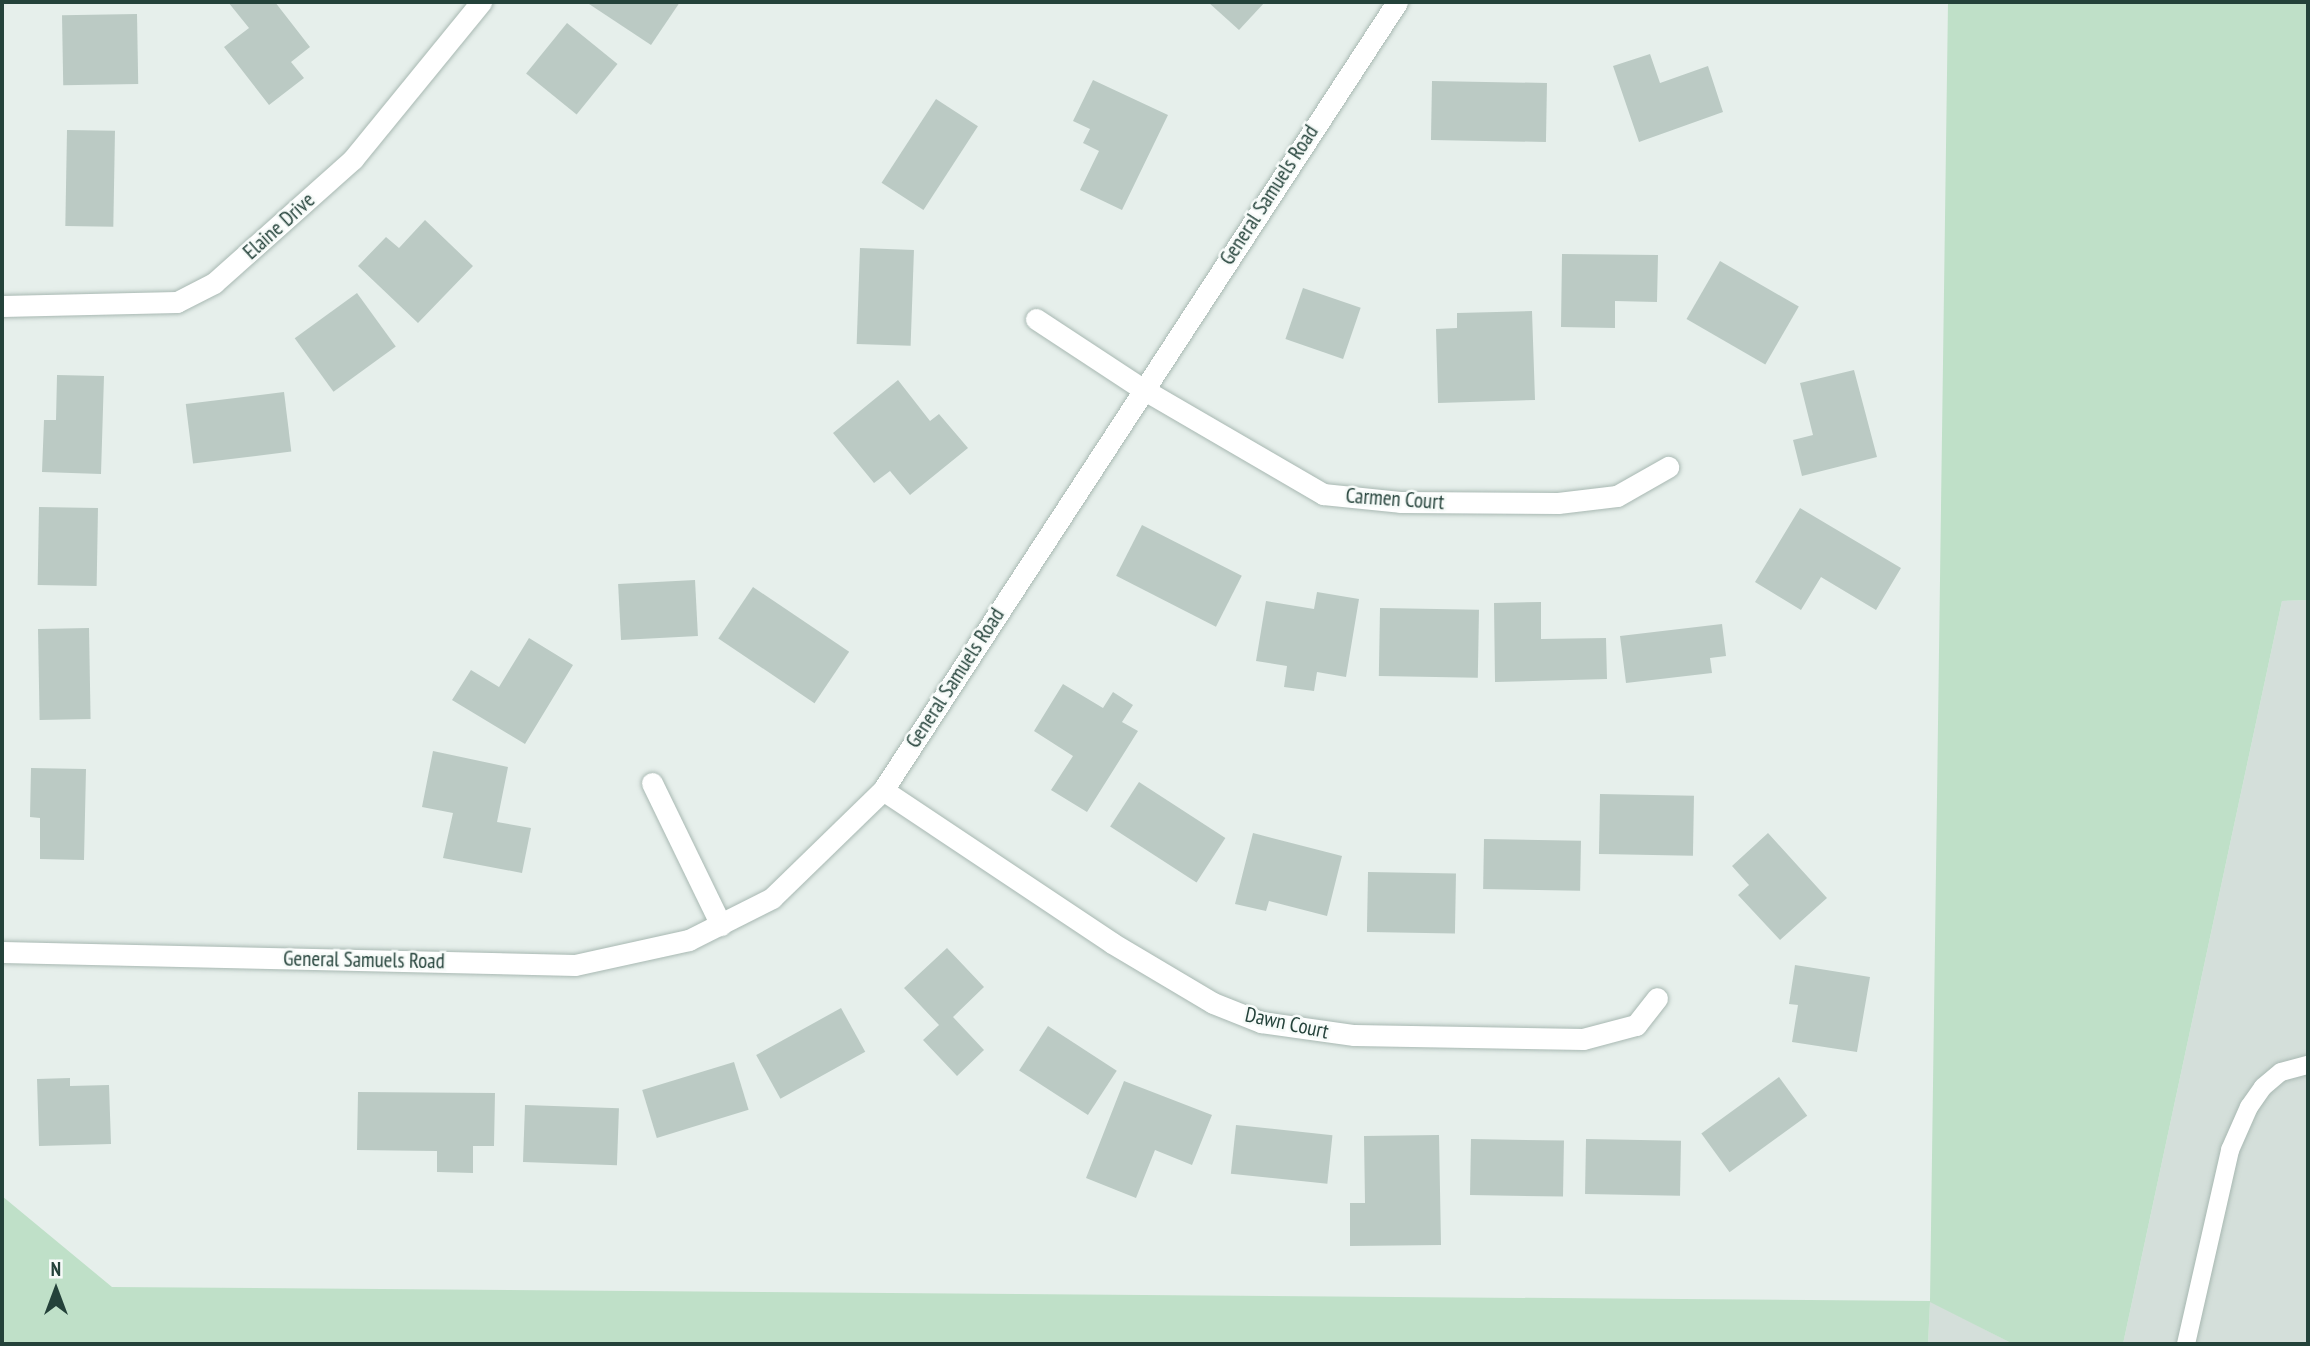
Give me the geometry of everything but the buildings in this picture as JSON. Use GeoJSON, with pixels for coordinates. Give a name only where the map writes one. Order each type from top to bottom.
{"type":"FeatureCollection","features":[{"type":"Feature","properties":{"kind":"street","name":"Elaine Drive"},"geometry":{"type":"LineString","coordinates":[[2,306],[177,302],[214,284],[353,159],[481,2]]}},
{"type":"Feature","properties":{"kind":"street","name":"General Samuels Road"},"geometry":{"type":"LineString","coordinates":[[2,952],[575,965],[643,953],[721,925],[772,898],[883,790],[1141,388],[1397,2]]}},
{"type":"Feature","properties":{"kind":"street"},"geometry":{"type":"LineString","coordinates":[[1037,319],[1141,388]]}},
{"type":"Feature","properties":{"kind":"street","name":"Carmen Court"},"geometry":{"type":"LineString","coordinates":[[1141,388],[1323,494],[1400,502],[1558,503],[1616,496],[1668,467]]}},
{"type":"Feature","properties":{"kind":"street"},"geometry":{"type":"LineString","coordinates":[[652,783],[721,925]]}},
{"type":"Feature","properties":{"kind":"street","name":"Dawn Court"},"geometry":{"type":"LineString","coordinates":[[883,790],[1112,943],[1213,1003],[1261,1022],[1354,1035],[1583,1039],[1636,1025],[1657,998]]}},
{"type":"Feature","properties":{"kind":"lane"},"geometry":{"type":"LineString","coordinates":[[2186,1344],[2230,1150],[2249,1107],[2263,1087],[2281,1072],[2308,1065]]}},
{"type":"Feature","properties":{"kind":"shaded area"},"geometry":{"type":"Polygon","coordinates":[[[2308,600],[2308,1344],[2123,1344],[2282,601],[2308,600]]]}},
{"type":"Feature","properties":{"kind":"shaded area"},"geometry":{"type":"Polygon","coordinates":[[[1930,1301],[2013,1344],[1928,1344],[1930,1301]]]}},
{"type":"Feature","properties":{"kind":"green space"},"geometry":{"type":"Polygon","coordinates":[[[1948,2],[2308,2],[2308,600],[2282,601],[2123,1344],[2013,1344],[1930,1302],[1928,1344],[2,1344],[2,1196],[112,1287],[1930,1301],[1948,2]]]}}]}
